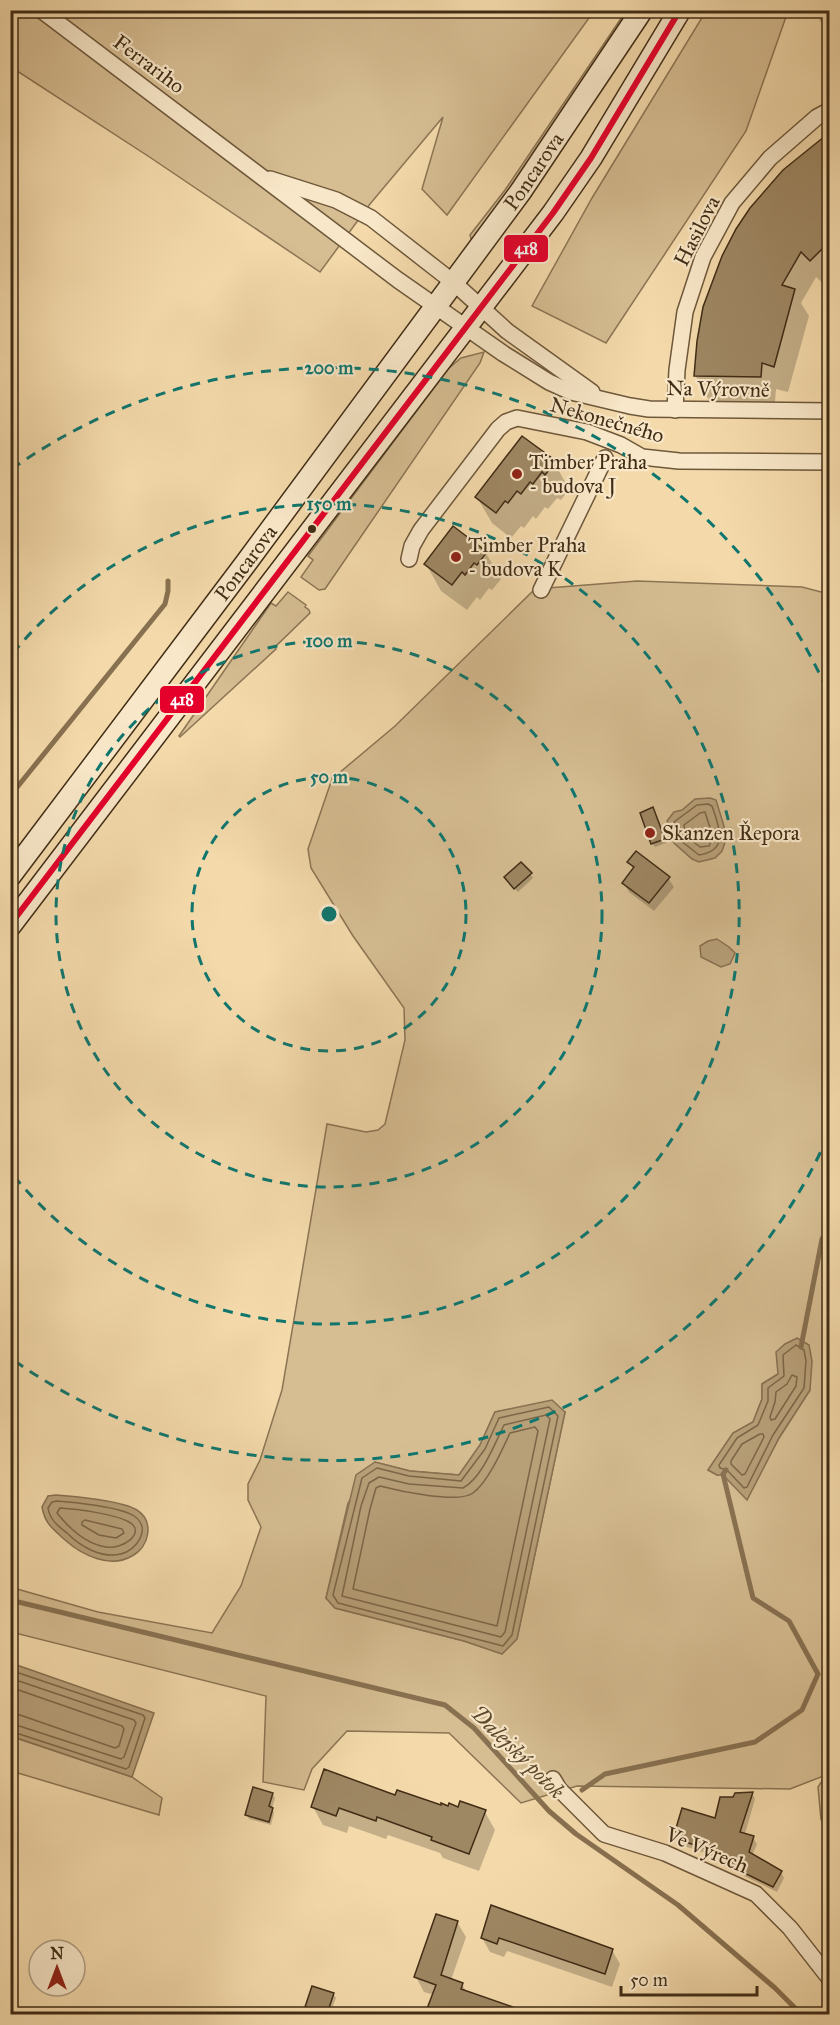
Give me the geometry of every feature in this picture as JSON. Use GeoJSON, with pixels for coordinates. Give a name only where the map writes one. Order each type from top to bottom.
{"type":"FeatureCollection","features":[{"type":"Feature","properties":{"kind":"main road","name":"Poncarova"},"geometry":{"type":"LineString","coordinates":[[10,876],[246,563],[453,282],[559,136],[642,10]]}},
{"type":"Feature","properties":{"kind":"main road","name":"Poncarova"},"geometry":{"type":"LineString","coordinates":[[10,926],[540,231],[591,158],[680,10]]}},
{"type":"Feature","properties":{"kind":"street","name":"Ferrariho"},"geometry":{"type":"LineString","coordinates":[[41,10],[466,328]]}},
{"type":"Feature","properties":{"kind":"street","name":"Hasilova"},"geometry":{"type":"LineString","coordinates":[[675,410],[677,370],[685,312],[703,257],[732,203],[770,158],[817,117],[830,110]]}},
{"type":"Feature","properties":{"kind":"street","name":"Ferrariho"},"geometry":{"type":"LineString","coordinates":[[260,175],[336,200],[370,218],[482,307]]}},
{"type":"Feature","properties":{"kind":"street","name":"Na Výrovně"},"geometry":{"type":"LineString","coordinates":[[482,307],[513,335],[581,386],[607,401]]}},
{"type":"Feature","properties":{"kind":"street","name":"Na Výrovně"},"geometry":{"type":"LineString","coordinates":[[466,328],[549,382],[571,392],[607,401],[630,406],[675,410],[830,411]]}},
{"type":"Feature","properties":{"kind":"street","name":"Nekonečného"},"geometry":{"type":"LineString","coordinates":[[409,559],[412,546],[421,530],[484,447],[498,429],[506,422],[517,418],[587,432],[621,445],[642,457],[679,461],[830,462]]}},
{"type":"Feature","properties":{"kind":"street"},"geometry":{"type":"LineString","coordinates":[[541,591],[605,458]]}},
{"type":"Feature","properties":{"kind":"street","name":"Ve Výrech"},"geometry":{"type":"LineString","coordinates":[[553,1779],[604,1834],[665,1852],[756,1894],[790,1928],[830,1979]]}},
{"type":"Feature","properties":{"kind":"shaded area"},"geometry":{"type":"Polygon","coordinates":[[[10,11],[594,11],[447,215],[422,189],[443,117],[370,204],[320,272],[11,67],[10,11]]]}},
{"type":"Feature","properties":{"kind":"shaded area"},"geometry":{"type":"Polygon","coordinates":[[[626,11],[631,11],[545,140],[472,242],[470,235],[505,190],[626,11]]]}},
{"type":"Feature","properties":{"kind":"shaded area"},"geometry":{"type":"Polygon","coordinates":[[[706,11],[788,11],[746,131],[606,343],[532,306],[592,198],[706,11]]]}},
{"type":"Feature","properties":{"kind":"shaded area"},"geometry":{"type":"Polygon","coordinates":[[[484,352],[480,363],[325,589],[319,590],[301,577],[313,560],[308,556],[448,369],[461,358],[484,352]]]}},
{"type":"Feature","properties":{"kind":"shaded area"},"geometry":{"type":"Polygon","coordinates":[[[637,581],[802,587],[829,594],[829,1836],[821,1819],[818,1787],[826,1775],[790,1789],[577,1786],[521,1803],[449,1733],[347,1731],[312,1769],[304,1790],[263,1782],[266,1696],[11,1632],[10,1587],[98,1612],[212,1633],[241,1586],[261,1527],[248,1500],[248,1484],[260,1460],[282,1390],[327,1124],[366,1132],[378,1130],[385,1124],[405,1040],[404,1008],[353,936],[311,868],[308,849],[332,779],[395,726],[535,589],[637,581]],[[778,1374],[762,1384],[762,1399],[753,1422],[733,1433],[708,1470],[717,1475],[723,1474],[747,1499],[779,1438],[810,1390],[778,1374]],[[509,1410],[495,1412],[480,1445],[459,1475],[410,1471],[375,1462],[348,1503],[326,1598],[335,1608],[464,1641],[502,1654],[517,1639],[565,1412],[509,1410]]]}},
{"type":"Feature","properties":{"kind":"shaded area"},"geometry":{"type":"Polygon","coordinates":[[[288,592],[306,605],[310,613],[275,647],[276,649],[180,737],[271,603],[276,606],[288,592]]]}},
{"type":"Feature","properties":{"kind":"shaded area"},"geometry":{"type":"Polygon","coordinates":[[[10,1736],[132,1777],[162,1798],[159,1815],[11,1771],[10,1736]]]}},
{"type":"Feature","properties":{"kind":"water"},"geometry":{"type":"Polygon","coordinates":[[[695,799],[716,800],[727,836],[722,851],[715,858],[699,862],[692,859],[674,843],[667,821],[674,812],[682,810],[695,799]]]}},
{"type":"Feature","properties":{"kind":"water"},"geometry":{"type":"Polygon","coordinates":[[[717,939],[735,953],[730,964],[721,967],[701,957],[700,946],[717,939]]]}},
{"type":"Feature","properties":{"kind":"water"},"geometry":{"type":"Polygon","coordinates":[[[797,1338],[809,1345],[812,1361],[810,1390],[779,1438],[747,1500],[723,1475],[717,1475],[708,1470],[733,1433],[753,1422],[762,1399],[762,1384],[778,1374],[776,1352],[797,1338]]]}},
{"type":"Feature","properties":{"kind":"water"},"geometry":{"type":"Polygon","coordinates":[[[552,1400],[565,1412],[517,1639],[502,1654],[464,1641],[335,1608],[326,1598],[356,1475],[375,1462],[410,1471],[459,1475],[480,1445],[495,1412],[552,1400]]]}},
{"type":"Feature","properties":{"kind":"water"},"geometry":{"type":"Polygon","coordinates":[[[48,1496],[110,1502],[137,1510],[143,1515],[148,1527],[146,1541],[138,1552],[124,1560],[106,1561],[80,1551],[57,1533],[45,1518],[42,1507],[48,1496]]]}},
{"type":"Feature","properties":{"kind":"water"},"geometry":{"type":"Polygon","coordinates":[[[11,1663],[154,1713],[132,1777],[11,1736],[11,1663]]]}},
{"type":"Feature","properties":{"kind":"building"},"geometry":{"type":"Polygon","coordinates":[[[830,132],[830,241],[810,261],[801,252],[782,285],[795,289],[774,367],[762,363],[761,377],[694,376],[703,307],[722,256],[736,229],[750,208],[783,170],[830,132]]]}},
{"type":"Feature","properties":{"kind":"building","name":"Timber Praha - budova J"},"geometry":{"type":"Polygon","coordinates":[[[522,436],[556,461],[545,475],[542,472],[521,494],[517,491],[496,513],[475,497],[522,436]]]}},
{"type":"Feature","properties":{"kind":"building","name":"Timber Praha - budova K"},"geometry":{"type":"Polygon","coordinates":[[[453,526],[487,552],[465,575],[462,572],[452,585],[424,564],[453,526]]]}},
{"type":"Feature","properties":{"kind":"building"},"geometry":{"type":"Polygon","coordinates":[[[653,807],[665,839],[651,844],[640,813],[653,807]]]}},
{"type":"Feature","properties":{"kind":"building"},"geometry":{"type":"Polygon","coordinates":[[[636,851],[670,877],[649,903],[622,883],[634,867],[627,862],[636,851]]]}},
{"type":"Feature","properties":{"kind":"building"},"geometry":{"type":"Polygon","coordinates":[[[521,862],[532,873],[514,889],[504,877],[521,862]]]}},
{"type":"Feature","properties":{"kind":"building"},"geometry":{"type":"Polygon","coordinates":[[[324,1769],[395,1795],[397,1790],[441,1805],[441,1803],[448,1806],[449,1803],[458,1807],[460,1801],[486,1810],[469,1854],[431,1840],[432,1837],[377,1817],[376,1821],[339,1808],[336,1816],[311,1807],[324,1769]]]}},
{"type":"Feature","properties":{"kind":"building"},"geometry":{"type":"Polygon","coordinates":[[[253,1787],[273,1793],[269,1806],[273,1808],[269,1822],[245,1815],[253,1787]]]}},
{"type":"Feature","properties":{"kind":"building"},"geometry":{"type":"Polygon","coordinates":[[[753,1792],[740,1832],[754,1836],[749,1852],[782,1871],[773,1887],[738,1870],[740,1866],[704,1848],[673,1838],[682,1808],[715,1818],[720,1797],[733,1797],[735,1793],[753,1792]]]}},
{"type":"Feature","properties":{"kind":"building"},"geometry":{"type":"Polygon","coordinates":[[[491,1905],[613,1949],[605,1974],[499,1938],[497,1944],[481,1938],[491,1905]]]}},
{"type":"Feature","properties":{"kind":"building"},"geometry":{"type":"Polygon","coordinates":[[[436,1914],[458,1921],[441,1975],[463,1983],[461,1989],[527,2012],[526,2014],[425,2014],[436,1985],[414,1977],[436,1914]]]}},
{"type":"Feature","properties":{"kind":"building"},"geometry":{"type":"Polygon","coordinates":[[[312,1986],[334,1993],[327,2014],[305,2007],[312,1986]]]}},
{"type":"Feature","properties":{"kind":"waterway"},"geometry":{"type":"LineString","coordinates":[[10,796],[165,604],[168,581]]}},
{"type":"Feature","properties":{"kind":"waterway"},"geometry":{"type":"LineString","coordinates":[[801,1347],[822,1239],[830,1227]]}},
{"type":"Feature","properties":{"kind":"waterway"},"geometry":{"type":"LineString","coordinates":[[582,1790],[605,1774],[755,1742],[802,1710],[818,1674],[789,1621],[753,1598],[723,1474],[726,1470]]}},
{"type":"Feature","properties":{"kind":"waterway","name":"Dalejský potok"},"geometry":{"type":"LineString","coordinates":[[10,1600],[445,1705],[474,1728],[549,1811],[576,1834],[678,1905],[775,1988],[801,2014]]}},
{"type":"Feature","properties":{"kind":"transit line","name":"418"},"geometry":{"type":"LineString","coordinates":[[10,925],[553,213],[591,158],[680,10]]}},
{"type":"Feature","properties":{"kind":"place","name":"Timber Praha - budova J"},"geometry":{"type":"Point","coordinates":[517,474]}},
{"type":"Feature","properties":{"kind":"place","name":"Timber Praha - budova K"},"geometry":{"type":"Point","coordinates":[456,557]}},
{"type":"Feature","properties":{"kind":"place","name":"Skanzen Řepora"},"geometry":{"type":"Point","coordinates":[650,833]}}]}
